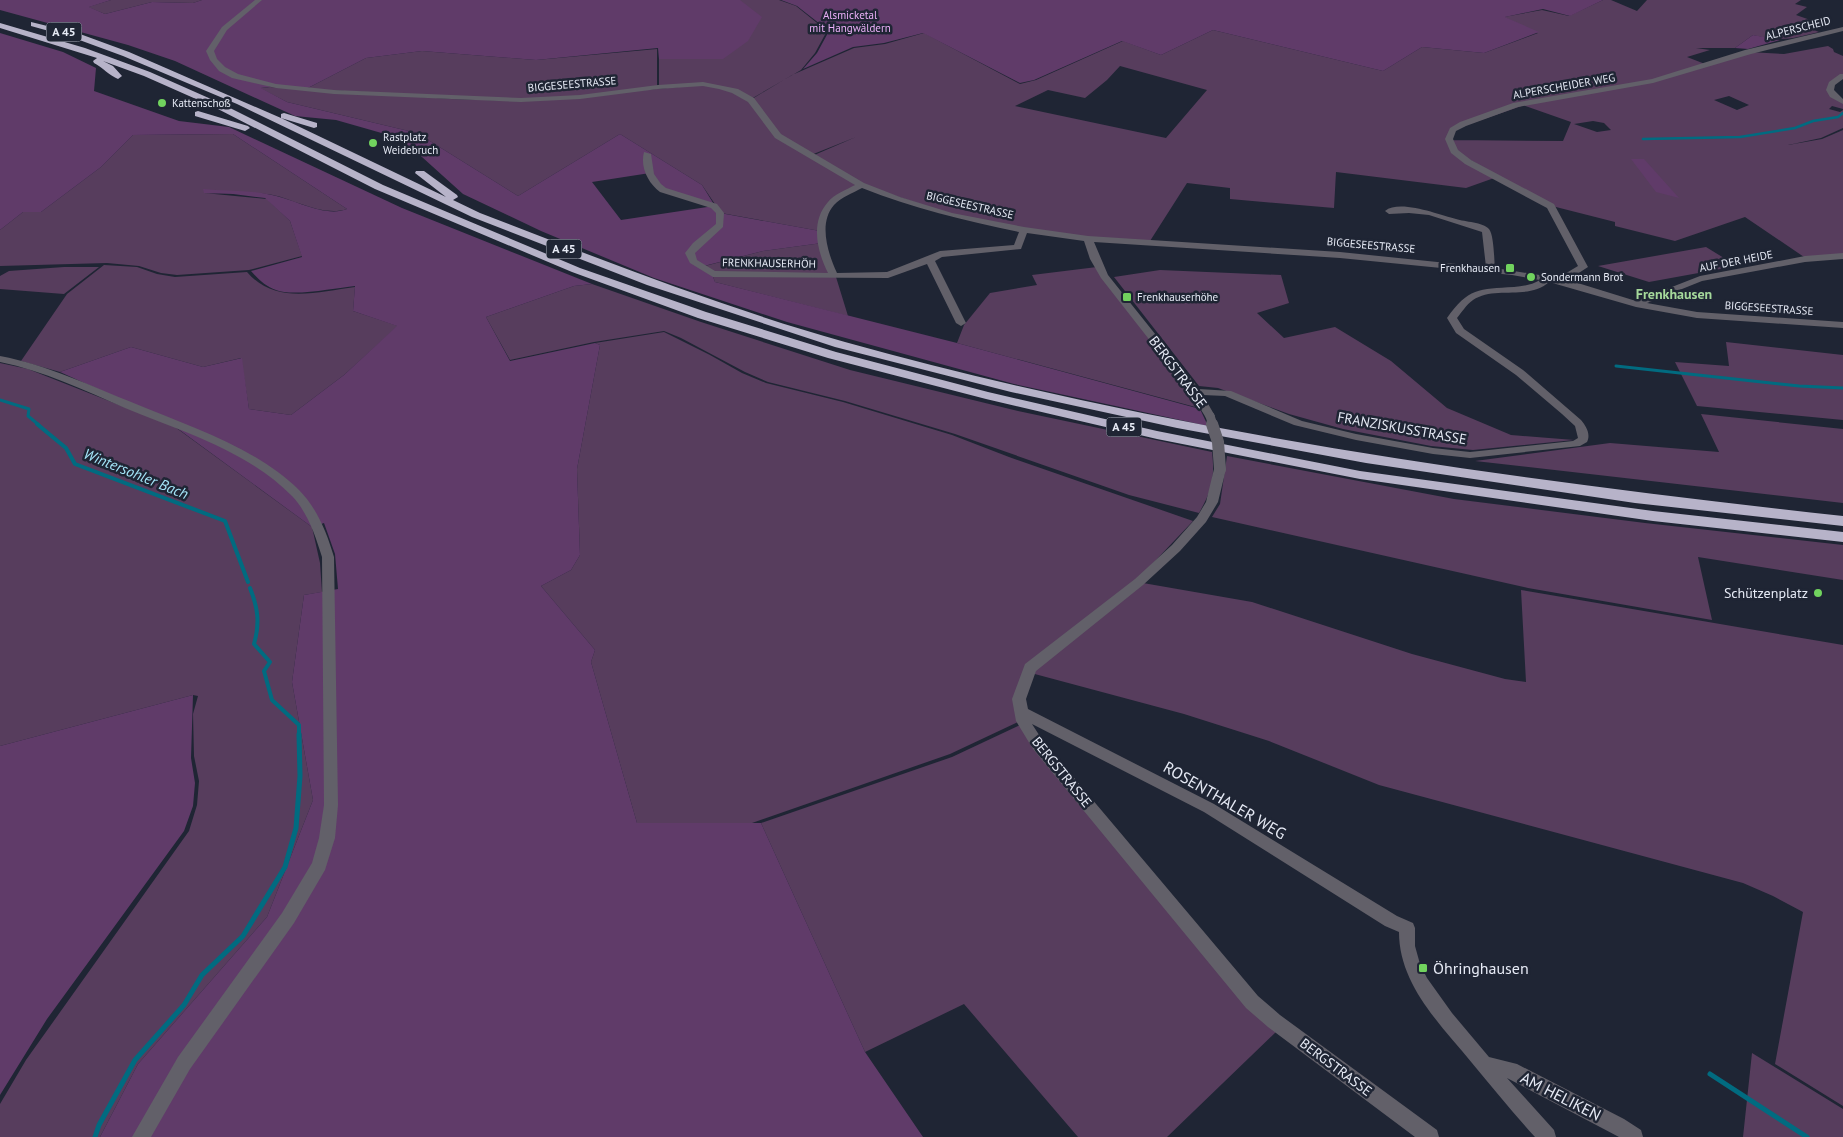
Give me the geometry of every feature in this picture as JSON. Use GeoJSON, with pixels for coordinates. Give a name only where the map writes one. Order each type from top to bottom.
{"type":"FeatureCollection","features":[{"type":"Feature","properties":{"kind":"highway","name":"A 45"},"geometry":{"type":"LineString","coordinates":[[22,21],[77,36],[126,54],[240,102],[476,215],[651,283],[830,341],[1011,388],[1177,424],[1366,459],[1635,498],[1843,521]]}},
{"type":"Feature","properties":{"kind":"highway","name":"A 45"},"geometry":{"type":"LineString","coordinates":[[0,25],[82,50],[179,88],[380,188],[594,276],[702,315],[832,356],[986,395],[1157,435],[1360,475],[1653,516],[1843,537]]}},
{"type":"Feature","properties":{"kind":"highway"},"geometry":{"type":"LineString","coordinates":[[82,50],[86,55],[110,68],[118,76]]}},
{"type":"Feature","properties":{"kind":"highway"},"geometry":{"type":"LineString","coordinates":[[240,102],[262,107],[314,125]]}},
{"type":"Feature","properties":{"kind":"highway"},"geometry":{"type":"LineString","coordinates":[[198,114],[286,141]]}},
{"type":"Feature","properties":{"kind":"highway"},"geometry":{"type":"LineString","coordinates":[[420,173],[476,215]]}},
{"type":"Feature","properties":{"kind":"street","name":"BIGGESEESTRASSE"},"geometry":{"type":"LineString","coordinates":[[259,0],[230,22],[215,38],[210,51],[222,70],[254,82],[334,92],[521,100],[580,97],[703,84],[735,90],[751,100],[778,136],[861,186],[950,215],[1024,230],[1088,239],[1340,254],[1491,269],[1548,278],[1636,304],[1697,315],[1843,326]]}},
{"type":"Feature","properties":{"kind":"street","name":"ALPERSCHEID"},"geometry":{"type":"LineString","coordinates":[[1758,50],[1843,29]]}},
{"type":"Feature","properties":{"kind":"street","name":"ALPERSCHEIDER WEG"},"geometry":{"type":"LineString","coordinates":[[1560,281],[1583,267],[1551,206],[1468,162],[1454,151],[1449,139],[1453,130],[1479,117],[1516,105],[1653,81],[1758,50]]}},
{"type":"Feature","properties":{"kind":"street"},"geometry":{"type":"LineString","coordinates":[[1843,76],[1832,84],[1830,90],[1835,97],[1843,102]]}},
{"type":"Feature","properties":{"kind":"street","name":"FRENKHAUSERHÖH"},"geometry":{"type":"LineString","coordinates":[[647,154],[650,178],[655,185],[663,190],[714,206],[720,212],[720,225],[690,253],[693,261],[713,274],[888,275],[930,260],[940,254],[1018,247],[1024,230]]}},
{"type":"Feature","properties":{"kind":"street","name":"FRENKHAUSERHÖH"},"geometry":{"type":"LineString","coordinates":[[834,276],[828,265],[820,223],[830,204],[844,194],[861,186]]}},
{"type":"Feature","properties":{"kind":"street"},"geometry":{"type":"LineString","coordinates":[[1389,211],[1409,210],[1431,213],[1452,221],[1482,228],[1486,231],[1491,269]]}},
{"type":"Feature","properties":{"kind":"street","name":"BERGSTRASSE"},"geometry":{"type":"LineString","coordinates":[[1088,239],[1094,260],[1104,276],[1196,392],[1210,416],[1218,442],[1220,469],[1212,502],[1202,519],[1176,548],[1139,582],[1030,668],[1019,700],[1023,721],[1038,745],[1252,1002],[1274,1021],[1430,1137]]}},
{"type":"Feature","properties":{"kind":"street","name":"AUF DER HEIDE"},"geometry":{"type":"LineString","coordinates":[[1636,304],[1700,279],[1805,259],[1843,256]]}},
{"type":"Feature","properties":{"kind":"street"},"geometry":{"type":"LineString","coordinates":[[930,260],[961,323]]}},
{"type":"Feature","properties":{"kind":"street","name":"FRANZISKUSSTRASSE"},"geometry":{"type":"LineString","coordinates":[[1196,392],[1227,394],[1298,422],[1356,437],[1433,451],[1470,455],[1576,444],[1583,440],[1584,435],[1583,429],[1577,422],[1532,382],[1483,346],[1460,332],[1453,324],[1452,318],[1461,306],[1475,294],[1534,288],[1544,283],[1548,278]]}},
{"type":"Feature","properties":{"kind":"street"},"geometry":{"type":"LineString","coordinates":[[0,358],[13,360],[55,374],[183,428],[271,472],[292,489],[308,509],[322,536],[328,557],[331,805],[327,838],[319,865],[288,918],[184,1063],[141,1137]]}},
{"type":"Feature","properties":{"kind":"street","name":"ROSENTHALER WEG"},"geometry":{"type":"LineString","coordinates":[[1021,712],[1209,808],[1391,921],[1407,928]]}},
{"type":"Feature","properties":{"kind":"street","name":"AM HELIKEN"},"geometry":{"type":"LineString","coordinates":[[1407,928],[1407,946],[1414,969],[1436,1006],[1547,1137]]}},
{"type":"Feature","properties":{"kind":"street","name":"AM HELIKEN"},"geometry":{"type":"LineString","coordinates":[[1484,1064],[1511,1070],[1618,1125],[1634,1137]]}},
{"type":"Feature","properties":{"kind":"shaded area"},"geometry":{"type":"Polygon","coordinates":[[[111,0],[202,0],[193,3],[152,2],[105,14],[88,7],[111,0]]]}},
{"type":"Feature","properties":{"kind":"shaded area"},"geometry":{"type":"Polygon","coordinates":[[[712,0],[779,0],[796,6],[827,31],[815,53],[801,70],[751,99],[718,87],[695,85],[659,87],[659,59],[723,59],[715,1],[712,0]]]}},
{"type":"Feature","properties":{"kind":"shaded area"},"geometry":{"type":"Polygon","coordinates":[[[1603,0],[1611,0],[1637,11],[1647,0],[1801,0],[1795,4],[1807,7],[1796,15],[1819,23],[1806,27],[1819,32],[1786,39],[1753,35],[1735,48],[1696,48],[1710,50],[1687,57],[1705,64],[1651,81],[1542,99],[1452,130],[1453,151],[1497,177],[1466,188],[1336,172],[1334,208],[1230,199],[1230,188],[1187,183],[1150,241],[1084,237],[951,214],[862,185],[812,156],[856,137],[811,155],[779,136],[752,99],[792,75],[854,48],[885,44],[924,33],[1020,84],[1036,80],[1123,41],[1161,55],[1213,30],[1383,71],[1422,47],[1484,53],[1538,33],[1504,17],[1542,10],[1569,16],[1603,0]],[[1120,66],[1107,80],[1085,98],[1048,90],[1015,106],[1166,138],[1207,90],[1120,66]]]}},
{"type":"Feature","properties":{"kind":"shaded area"},"geometry":{"type":"Polygon","coordinates":[[[1828,46],[1834,52],[1843,56],[1843,74],[1828,88],[1843,103],[1843,109],[1832,106],[1829,109],[1840,112],[1843,110],[1843,128],[1821,138],[1788,145],[1822,139],[1843,130],[1843,255],[1807,259],[1745,217],[1675,241],[1615,226],[1615,222],[1552,206],[1456,152],[1451,140],[1563,141],[1571,122],[1520,104],[1653,82],[1749,52],[1784,54],[1828,46]],[[1729,96],[1714,100],[1737,110],[1749,105],[1729,96]],[[1593,121],[1574,124],[1597,132],[1611,130],[1604,123],[1593,121]]]}},
{"type":"Feature","properties":{"kind":"shaded area"},"geometry":{"type":"Polygon","coordinates":[[[657,49],[657,87],[580,96],[521,100],[306,89],[366,58],[422,51],[536,60],[657,49]]]}},
{"type":"Feature","properties":{"kind":"shaded area"},"geometry":{"type":"Polygon","coordinates":[[[702,85],[720,87],[749,100],[767,126],[856,185],[834,199],[820,231],[721,213],[702,185],[620,134],[518,196],[417,133],[287,102],[260,88],[520,101],[702,85]]]}},
{"type":"Feature","properties":{"kind":"shaded area"},"geometry":{"type":"Polygon","coordinates":[[[233,134],[347,209],[329,211],[265,194],[204,193],[267,199],[290,221],[302,256],[249,270],[177,275],[161,273],[139,266],[107,263],[0,266],[0,230],[23,212],[41,212],[101,167],[133,135],[233,134]]]}},
{"type":"Feature","properties":{"kind":"shaded area"},"geometry":{"type":"Polygon","coordinates":[[[822,243],[833,276],[714,273],[701,267],[763,251],[822,243]]]}},
{"type":"Feature","properties":{"kind":"shaded area"},"geometry":{"type":"Polygon","coordinates":[[[1706,247],[1737,266],[1649,282],[1598,266],[1706,247]]]}},
{"type":"Feature","properties":{"kind":"shaded area"},"geometry":{"type":"Polygon","coordinates":[[[104,265],[137,267],[157,274],[175,277],[247,272],[258,282],[270,289],[283,293],[312,293],[355,287],[353,311],[398,326],[344,375],[291,415],[249,409],[241,358],[203,367],[131,347],[60,372],[21,361],[67,294],[104,265]]]}},
{"type":"Feature","properties":{"kind":"shaded area"},"geometry":{"type":"Polygon","coordinates":[[[64,267],[99,267],[64,294],[0,289],[0,276],[9,271],[64,267]]]}},
{"type":"Feature","properties":{"kind":"shaded area"},"geometry":{"type":"Polygon","coordinates":[[[1097,267],[1192,392],[1199,408],[957,343],[964,325],[990,293],[1037,285],[1032,275],[1097,267]]]}},
{"type":"Feature","properties":{"kind":"shaded area"},"geometry":{"type":"Polygon","coordinates":[[[1160,270],[1281,275],[1289,303],[1257,313],[1284,338],[1335,327],[1391,361],[1447,408],[1511,435],[1574,440],[1473,450],[1431,446],[1343,429],[1289,414],[1218,388],[1199,386],[1114,277],[1160,270]]]}},
{"type":"Feature","properties":{"kind":"shaded area"},"geometry":{"type":"Polygon","coordinates":[[[712,274],[836,277],[848,316],[715,282],[712,274]]]}},
{"type":"Feature","properties":{"kind":"shaded area"},"geometry":{"type":"Polygon","coordinates":[[[592,284],[701,322],[850,370],[1018,411],[1212,452],[1212,484],[1199,513],[1129,495],[955,434],[845,401],[768,382],[664,331],[594,342],[510,360],[486,317],[574,286],[592,284]]]}},
{"type":"Feature","properties":{"kind":"shaded area"},"geometry":{"type":"Polygon","coordinates":[[[664,332],[742,373],[766,383],[843,402],[952,435],[1009,457],[1193,521],[1137,580],[1026,666],[1020,721],[950,754],[752,823],[637,823],[591,662],[595,650],[541,586],[571,570],[580,555],[577,469],[600,345],[595,343],[664,332]]]}},
{"type":"Feature","properties":{"kind":"shaded area"},"geometry":{"type":"Polygon","coordinates":[[[1726,342],[1843,355],[1843,420],[1697,406],[1675,362],[1729,366],[1726,342]]]}},
{"type":"Feature","properties":{"kind":"shaded area"},"geometry":{"type":"Polygon","coordinates":[[[0,363],[28,369],[175,427],[312,527],[320,563],[322,592],[304,595],[292,682],[313,800],[267,917],[138,1064],[100,1137],[0,1137],[0,1104],[26,1060],[189,831],[197,805],[199,781],[194,756],[193,714],[198,696],[193,695],[0,746],[0,363]]]}},
{"type":"Feature","properties":{"kind":"shaded area"},"geometry":{"type":"Polygon","coordinates":[[[1701,414],[1843,429],[1843,503],[1475,461],[1610,443],[1719,452],[1701,414]]]}},
{"type":"Feature","properties":{"kind":"shaded area"},"geometry":{"type":"Polygon","coordinates":[[[1227,456],[1454,499],[1843,545],[1843,580],[1698,557],[1712,620],[1528,588],[1212,517],[1220,504],[1227,456]]]}},
{"type":"Feature","properties":{"kind":"shaded area"},"geometry":{"type":"Polygon","coordinates":[[[1143,583],[1252,602],[1412,654],[1505,679],[1526,682],[1521,590],[1843,645],[1843,1106],[1775,1064],[1803,912],[1773,896],[1743,883],[1379,785],[1269,741],[1184,714],[1031,673],[1143,583]]]}},
{"type":"Feature","properties":{"kind":"shaded area"},"geometry":{"type":"Polygon","coordinates":[[[1020,725],[1277,1031],[1167,1137],[1078,1137],[964,1004],[865,1052],[761,823],[952,757],[1020,725]]]}},
{"type":"Feature","properties":{"kind":"shaded area"},"geometry":{"type":"Polygon","coordinates":[[[1752,1053],[1843,1109],[1843,1137],[1743,1137],[1752,1053]]]}},
{"type":"Feature","properties":{"kind":"green space"},"geometry":{"type":"Polygon","coordinates":[[[0,0],[111,0],[89,7],[105,14],[152,2],[193,3],[202,0],[740,0],[762,17],[748,41],[723,59],[659,59],[658,48],[536,60],[422,51],[366,58],[306,89],[275,86],[261,88],[287,102],[417,133],[518,196],[620,134],[702,185],[715,206],[663,189],[650,173],[592,182],[621,220],[714,206],[720,213],[820,231],[822,243],[763,251],[700,267],[712,274],[715,282],[957,343],[1200,409],[1208,426],[1014,384],[787,322],[654,278],[541,231],[463,194],[412,148],[392,136],[336,120],[295,116],[175,61],[128,45],[0,10],[0,0]]]}},
{"type":"Feature","properties":{"kind":"green space","name":"Alsmicketal mit Hangwäldern"},"geometry":{"type":"Polygon","coordinates":[[[781,0],[1603,0],[1570,16],[1543,9],[1505,17],[1539,32],[1484,53],[1422,47],[1383,71],[1213,30],[1161,55],[1122,41],[1034,80],[1020,83],[923,33],[884,43],[853,47],[803,69],[817,53],[829,31],[797,6],[781,0]]]}},
{"type":"Feature","properties":{"kind":"green space"},"geometry":{"type":"Polygon","coordinates":[[[0,33],[63,52],[96,68],[94,91],[179,121],[229,127],[402,208],[592,284],[574,286],[486,317],[510,361],[595,343],[600,345],[577,469],[580,555],[571,570],[541,586],[595,650],[591,662],[637,823],[761,823],[865,1052],[923,1137],[100,1137],[138,1064],[267,917],[313,800],[292,682],[304,595],[338,589],[335,554],[324,523],[312,527],[166,420],[60,372],[131,347],[203,367],[242,358],[249,409],[291,415],[344,375],[397,326],[353,311],[355,286],[293,293],[283,292],[272,289],[259,280],[251,271],[302,257],[290,221],[265,198],[204,193],[203,189],[264,193],[319,210],[338,211],[347,209],[233,134],[133,135],[101,167],[41,212],[23,212],[0,230],[0,33]]]}},
{"type":"Feature","properties":{"kind":"green space"},"geometry":{"type":"Polygon","coordinates":[[[1753,35],[1780,40],[1748,49],[1735,48],[1753,35]]]}},
{"type":"Feature","properties":{"kind":"green space"},"geometry":{"type":"Polygon","coordinates":[[[1631,159],[1644,159],[1679,198],[1656,192],[1631,159]]]}},
{"type":"Feature","properties":{"kind":"green space"},"geometry":{"type":"Polygon","coordinates":[[[193,695],[191,758],[195,783],[193,806],[184,831],[47,1019],[0,1095],[0,746],[193,695]]]}},
{"type":"Feature","properties":{"kind":"waterway"},"geometry":{"type":"LineString","coordinates":[[1643,139],[1740,137],[1795,128],[1813,121],[1838,117],[1843,113]]}},
{"type":"Feature","properties":{"kind":"waterway"},"geometry":{"type":"LineString","coordinates":[[1616,366],[1799,386],[1843,388]]}},
{"type":"Feature","properties":{"kind":"waterway","name":"Wintersohler Bach"},"geometry":{"type":"LineString","coordinates":[[0,400],[29,409],[28,416],[39,425]]}},
{"type":"Feature","properties":{"kind":"waterway","name":"Wintersohler Bach"},"geometry":{"type":"LineString","coordinates":[[37,424],[66,448],[75,464],[225,521],[248,582]]}},
{"type":"Feature","properties":{"kind":"waterway","name":"Wintersohler Bach"},"geometry":{"type":"LineString","coordinates":[[250,588],[257,616],[254,644],[270,662],[264,671],[272,700],[299,725],[299,734]]}},
{"type":"Feature","properties":{"kind":"waterway","name":"Wintersohler Bach"},"geometry":{"type":"LineString","coordinates":[[95,1137],[99,1125],[135,1060],[184,1005],[202,975],[243,936],[285,867],[296,828],[300,776],[299,734]]}},
{"type":"Feature","properties":{"kind":"waterway"},"geometry":{"type":"LineString","coordinates":[[1710,1074],[1807,1137]]}},
{"type":"Feature","properties":{"kind":"place","name":"Kattenschoß"},"geometry":{"type":"Point","coordinates":[162,103]}},
{"type":"Feature","properties":{"kind":"place","name":"Rastplatz Weidebruch"},"geometry":{"type":"Point","coordinates":[373,143]}},
{"type":"Feature","properties":{"kind":"place","name":"Frenkhausen"},"geometry":{"type":"Point","coordinates":[1510,268]}},
{"type":"Feature","properties":{"kind":"place","name":"Sondermann Brot"},"geometry":{"type":"Point","coordinates":[1531,277]}},
{"type":"Feature","properties":{"kind":"place","name":"Frenkhauserhöhe"},"geometry":{"type":"Point","coordinates":[1127,297]}},
{"type":"Feature","properties":{"kind":"place","name":"Schützenplatz"},"geometry":{"type":"Point","coordinates":[1818,593]}},
{"type":"Feature","properties":{"kind":"place","name":"Öhringhausen"},"geometry":{"type":"Point","coordinates":[1423,968]}},
{"type":"Feature","properties":{"kind":"district","name":"Frenkhausen"},"geometry":{"type":"Point","coordinates":[1674,294]}}]}
